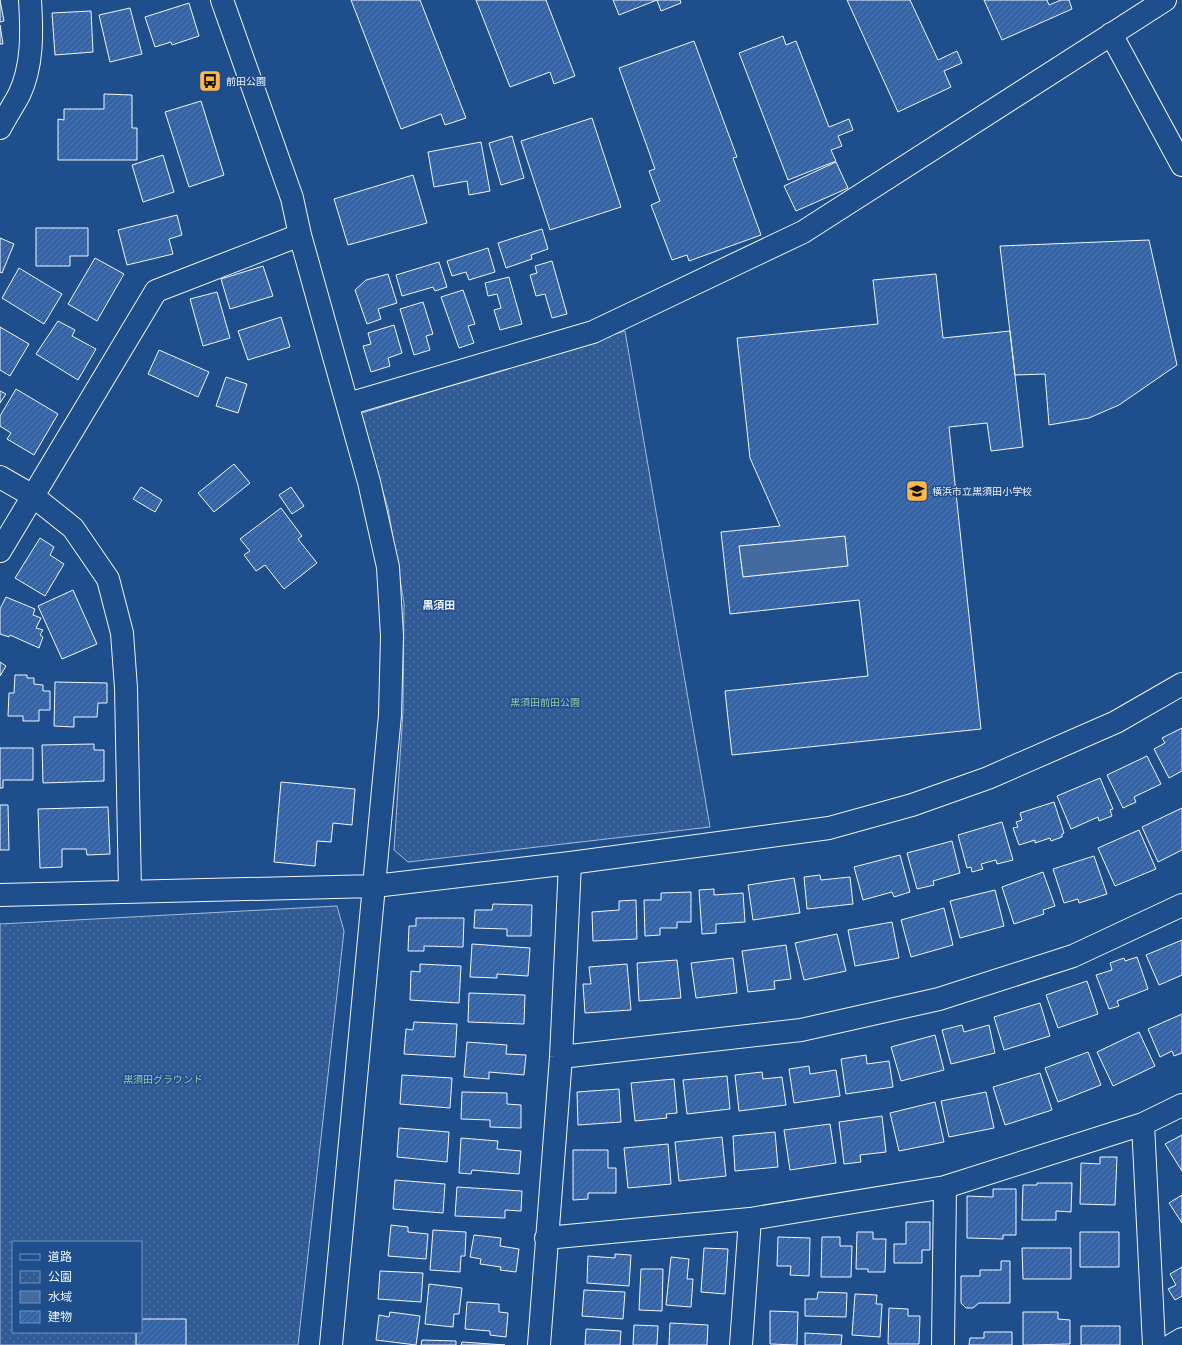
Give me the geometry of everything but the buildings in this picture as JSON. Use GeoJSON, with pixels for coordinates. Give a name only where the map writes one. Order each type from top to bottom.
{"type":"FeatureCollection","features":[{"type":"Feature","properties":{"kind":"street"},"geometry":{"type":"LineString","coordinates":[[0,128],[19,95],[29,67],[31,30],[30,0]]}},
{"type":"Feature","properties":{"kind":"street"},"geometry":{"type":"LineString","coordinates":[[348,404],[593,332],[803,232],[1165,0]]}},
{"type":"Feature","properties":{"kind":"street"},"geometry":{"type":"LineString","coordinates":[[230,4],[292,198],[300,235],[369,482],[388,567],[392,636],[390,715],[331,1345]]}},
{"type":"Feature","properties":{"kind":"street"},"geometry":{"type":"LineString","coordinates":[[1111,34],[1182,165]]}},
{"type":"Feature","properties":{"kind":"street"},"geometry":{"type":"LineString","coordinates":[[0,551],[156,291],[300,235]]}},
{"type":"Feature","properties":{"kind":"street"},"geometry":{"type":"LineString","coordinates":[[0,477],[33,496],[73,528],[108,578],[122,633],[126,688],[130,891]]}},
{"type":"Feature","properties":{"kind":"street"},"geometry":{"type":"LineString","coordinates":[[0,894],[130,891],[184,892],[375,886],[570,863],[829,828],[912,805],[988,778],[1116,722],[1182,684]]}},
{"type":"Feature","properties":{"kind":"street"},"geometry":{"type":"LineString","coordinates":[[539,1345],[561,1057],[570,863]]}},
{"type":"Feature","properties":{"kind":"street"},"geometry":{"type":"LineString","coordinates":[[561,1057],[801,1030],[938,999],[1073,956],[1182,904]]}},
{"type":"Feature","properties":{"kind":"street"},"geometry":{"type":"LineString","coordinates":[[546,1238],[750,1219],[945,1187],[1143,1124],[1182,1105]]}},
{"type":"Feature","properties":{"kind":"street"},"geometry":{"type":"LineString","coordinates":[[1143,1124],[1154,1345]]}},
{"type":"Feature","properties":{"kind":"street"},"geometry":{"type":"LineString","coordinates":[[943,1345],[945,1187]]}},
{"type":"Feature","properties":{"kind":"street"},"geometry":{"type":"LineString","coordinates":[[741,1345],[750,1219]]}},
{"type":"Feature","properties":{"kind":"street"},"geometry":{"type":"LineString","coordinates":[[1172,1345],[1182,1339]]}},
{"type":"Feature","properties":{"kind":"green space","name":"黒須田前田公園"},"geometry":{"type":"Polygon","coordinates":[[[625,331],[710,827],[408,862],[394,850],[403,711],[404,603],[388,508],[359,414],[625,331]]]}},
{"type":"Feature","properties":{"kind":"green space","name":"黒須田グラウンド"},"geometry":{"type":"Polygon","coordinates":[[[337,906],[344,931],[298,1345],[0,1345],[0,924],[337,906]]]}},
{"type":"Feature","properties":{"kind":"water"},"geometry":{"type":"Polygon","coordinates":[[[845,536],[848,566],[743,577],[739,546],[845,536]]]}},
{"type":"Feature","properties":{"kind":"place","name":"前田公園"},"geometry":{"type":"Point","coordinates":[210,81]}},
{"type":"Feature","properties":{"kind":"place","name":"横浜市立黒須田小学校"},"geometry":{"type":"Point","coordinates":[917,491]}},
{"type":"Feature","properties":{"kind":"district","name":"黒須田"},"geometry":{"type":"Point","coordinates":[439,604]}}]}
